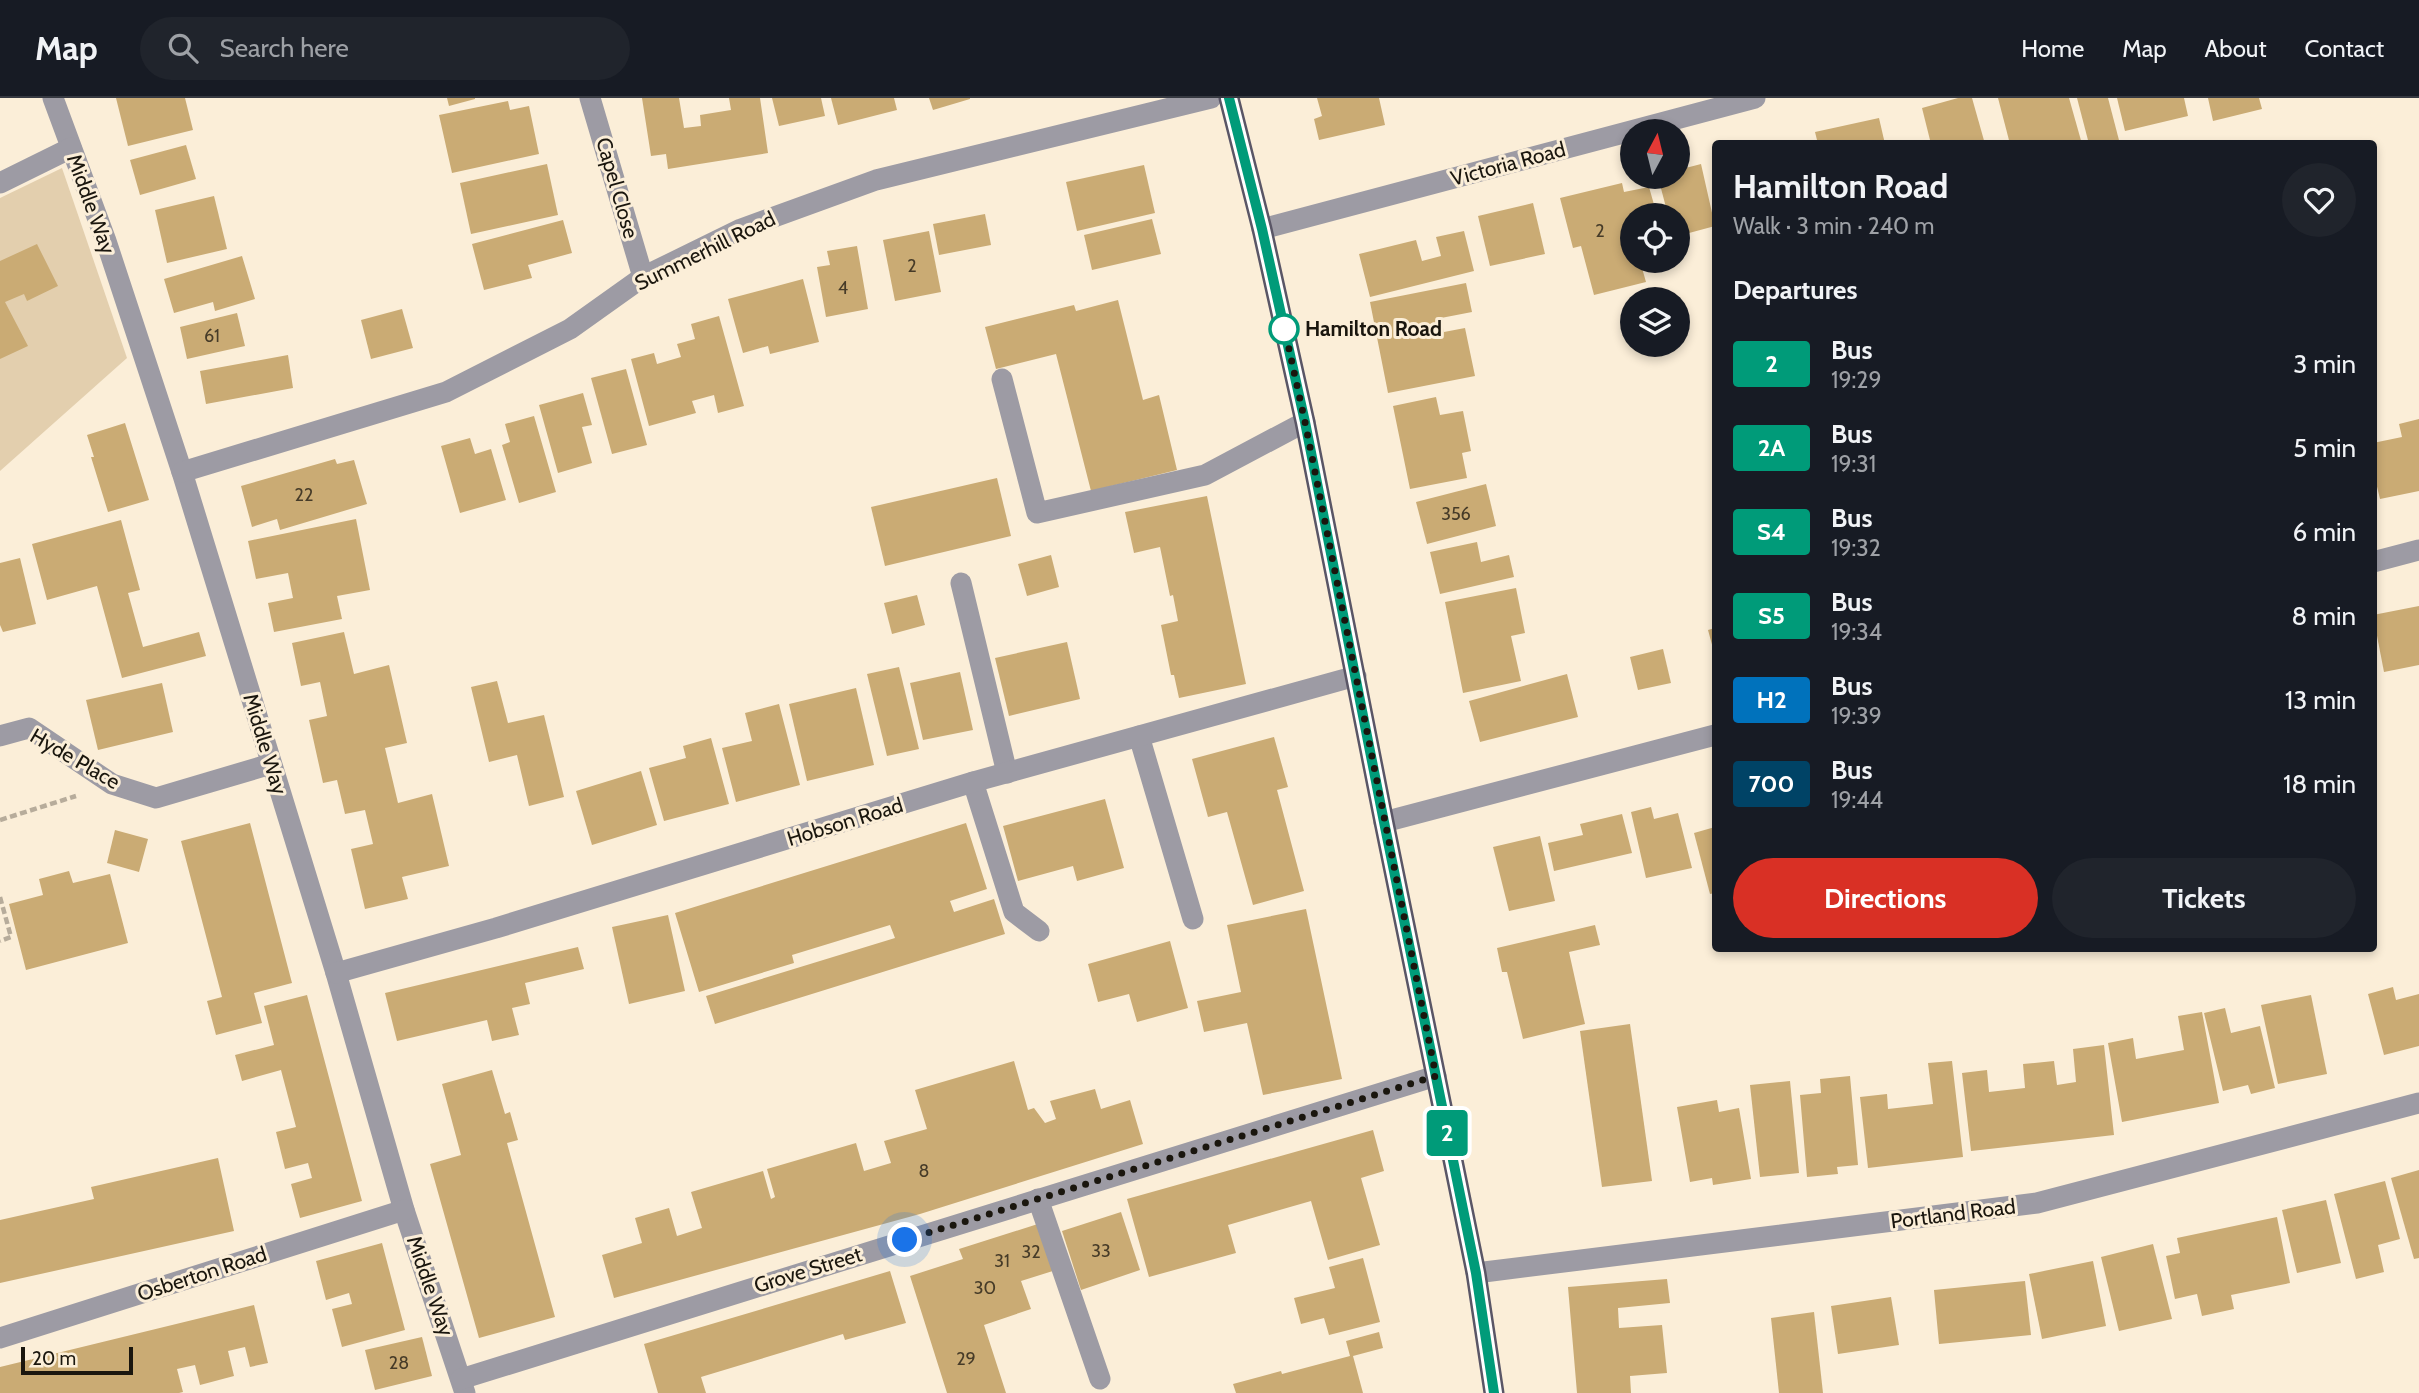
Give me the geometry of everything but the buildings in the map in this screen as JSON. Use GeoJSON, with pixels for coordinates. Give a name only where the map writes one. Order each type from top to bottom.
{"type":"FeatureCollection","features":[{"type":"Feature","properties":{"kind":"main road"},"geometry":{"type":"LineString","coordinates":[[1229,98],[1262,229],[1305,422],[1476,1273],[1494,1393]]}},
{"type":"Feature","properties":{"kind":"street","name":"Middle Way"},"geometry":{"type":"LineString","coordinates":[[53,98],[106,241],[181,472],[336,973],[404,1210],[463,1386]]}},
{"type":"Feature","properties":{"kind":"street","name":"Capel Close"},"geometry":{"type":"LineString","coordinates":[[590,98],[643,277]]}},
{"type":"Feature","properties":{"kind":"street","name":"Summerhill Road"},"geometry":{"type":"LineString","coordinates":[[181,472],[446,392],[570,329],[643,277],[741,229],[876,180],[1211,98]]}},
{"type":"Feature","properties":{"kind":"street","name":"Victoria Road"},"geometry":{"type":"LineString","coordinates":[[1262,229],[1755,98]]}},
{"type":"Feature","properties":{"kind":"street"},"geometry":{"type":"LineString","coordinates":[[0,183],[71,148]]}},
{"type":"Feature","properties":{"kind":"street"},"geometry":{"type":"LineString","coordinates":[[1002,379],[1037,513],[1205,475],[1305,422]]}},
{"type":"Feature","properties":{"kind":"street"},"geometry":{"type":"LineString","coordinates":[[2377,561],[2419,550]]}},
{"type":"Feature","properties":{"kind":"street"},"geometry":{"type":"LineString","coordinates":[[961,583],[1007,773]]}},
{"type":"Feature","properties":{"kind":"street","name":"Hobson Road"},"geometry":{"type":"LineString","coordinates":[[336,973],[496,928],[973,782],[1356,676]]}},
{"type":"Feature","properties":{"kind":"street","name":"Hyde Place"},"geometry":{"type":"LineString","coordinates":[[0,736],[29,728],[112,784],[156,798],[271,764]]}},
{"type":"Feature","properties":{"kind":"street"},"geometry":{"type":"LineString","coordinates":[[1139,736],[1194,919]]}},
{"type":"Feature","properties":{"kind":"street"},"geometry":{"type":"LineString","coordinates":[[1384,822],[1712,736]]}},
{"type":"Feature","properties":{"kind":"street"},"geometry":{"type":"LineString","coordinates":[[973,782],[1014,912],[1039,931]]}},
{"type":"Feature","properties":{"kind":"street","name":"Grove Street"},"geometry":{"type":"LineString","coordinates":[[463,1386],[1038,1199],[1436,1076]]}},
{"type":"Feature","properties":{"kind":"street","name":"Portland Road"},"geometry":{"type":"LineString","coordinates":[[1476,1273],[2037,1203],[2419,1103]]}},
{"type":"Feature","properties":{"kind":"street"},"geometry":{"type":"LineString","coordinates":[[1038,1199],[1100,1379]]}},
{"type":"Feature","properties":{"kind":"street","name":"Osberton Road"},"geometry":{"type":"LineString","coordinates":[[0,1338],[404,1210]]}},
{"type":"Feature","properties":{"kind":"path"},"geometry":{"type":"LineString","coordinates":[[0,820],[112,784]]}},
{"type":"Feature","properties":{"kind":"path"},"geometry":{"type":"LineString","coordinates":[[0,897],[11,937],[0,941]]}},
{"type":"Feature","properties":{"kind":"shaded area"},"geometry":{"type":"Polygon","coordinates":[[[62,168],[127,358],[0,471],[0,198],[62,168]]]}},
{"type":"Feature","properties":{"kind":"bus line","name":"2"},"geometry":{"type":"LineString","coordinates":[[1229,98],[1262,229],[1305,422],[1476,1273],[1494,1393]]}},
{"type":"Feature","properties":{"kind":"place","name":"Hamilton Road"},"geometry":{"type":"Point","coordinates":[1284,329]}},
{"type":"Feature","properties":{"kind":"route"},"geometry":{"type":"LineString","coordinates":[[905,1240],[1436,1076],[1284,326],[1284,329]]}}]}
